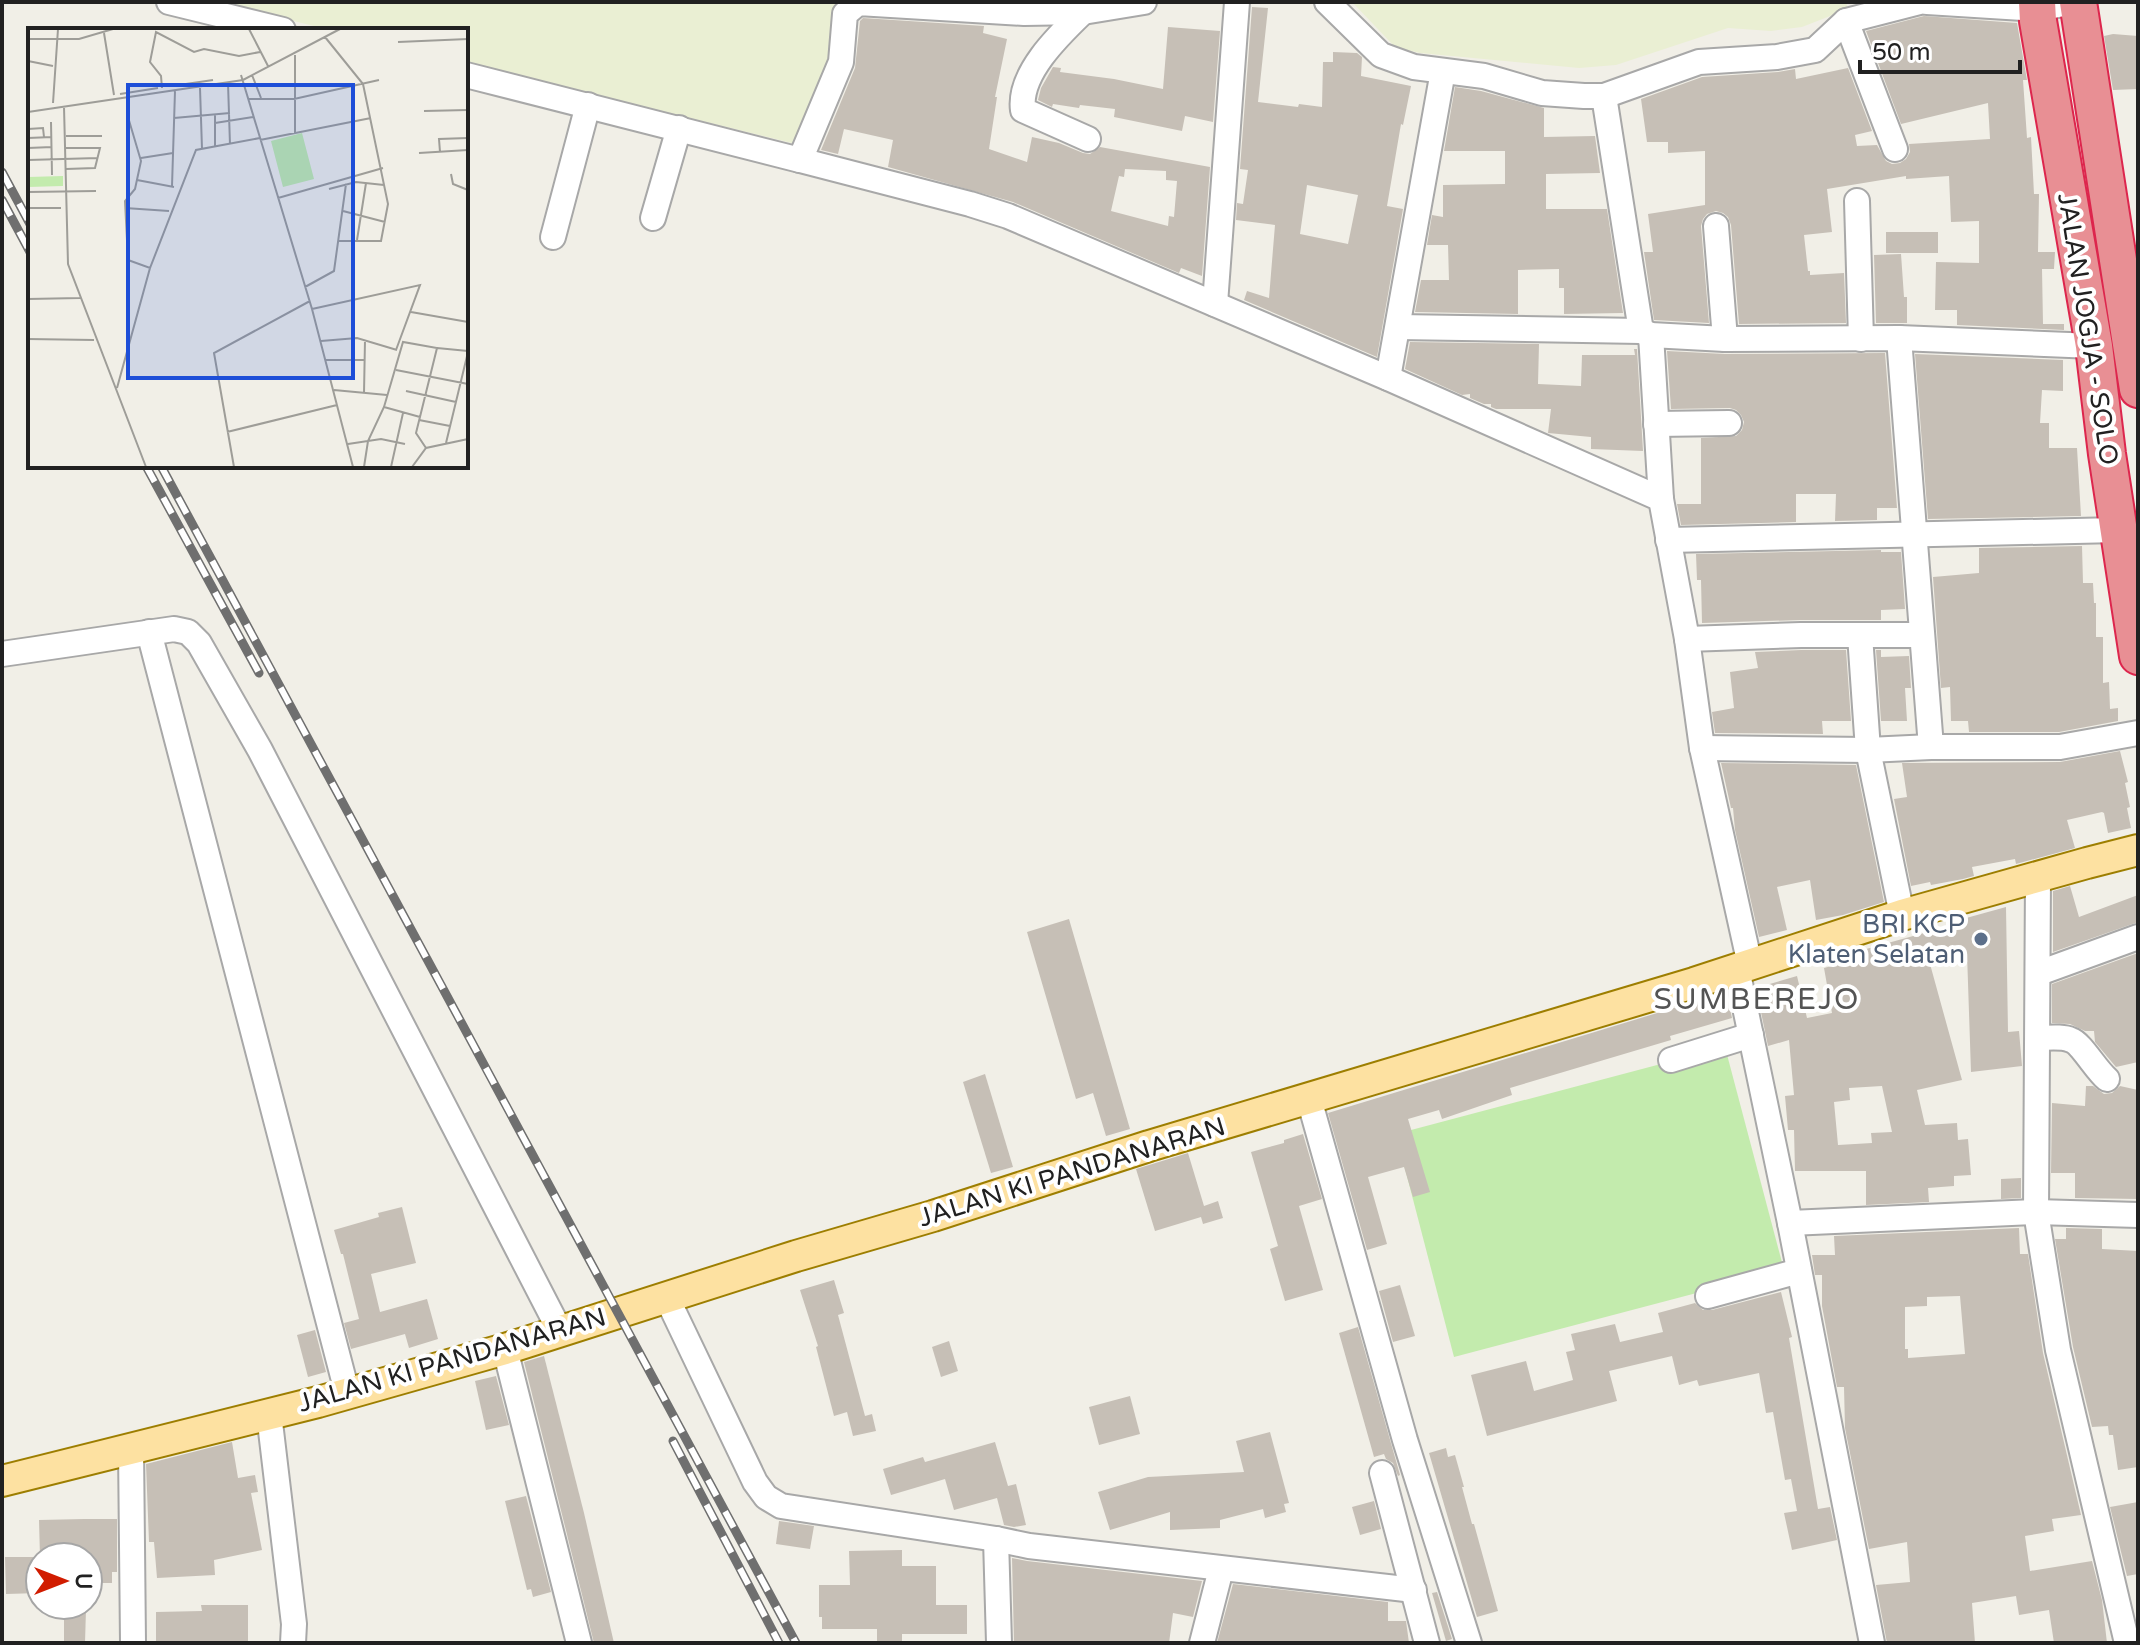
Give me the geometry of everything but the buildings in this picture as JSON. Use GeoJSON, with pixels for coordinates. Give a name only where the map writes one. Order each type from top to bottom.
{"type":"FeatureCollection","features":[{"type":"Feature","properties":{"kind":"highway","name":"JALAN JOGJA - SOLO"},"geometry":{"type":"LineString","coordinates":[[2076,2],[2128,251],[2138,389]]}},
{"type":"Feature","properties":{"kind":"highway","name":"JALAN JOGJA - SOLO"},"geometry":{"type":"LineString","coordinates":[[2038,6],[2038,21],[2094,346],[2138,656]]}},
{"type":"Feature","properties":{"kind":"main road","name":"JALAN KI PANDANARAN"},"geometry":{"type":"LineString","coordinates":[[2,1481],[269,1414],[505,1349],[1149,1146],[1626,1004],[1902,915],[2138,850]]}},
{"type":"Feature","properties":{"kind":"street"},"geometry":{"type":"LineString","coordinates":[[169,2],[275,28]]}},
{"type":"Feature","properties":{"kind":"street"},"geometry":{"type":"LineString","coordinates":[[800,160],[841,62],[845,14],[858,3],[1024,13],[1083,12],[1144,2]]}},
{"type":"Feature","properties":{"kind":"street"},"geometry":{"type":"LineString","coordinates":[[1215,304],[1237,2]]}},
{"type":"Feature","properties":{"kind":"street"},"geometry":{"type":"LineString","coordinates":[[1327,2],[1381,55],[1414,67],[1484,76],[1542,93],[1604,96],[1699,62],[1777,57],[1815,50],[1846,21],[1920,2]]}},
{"type":"Feature","properties":{"kind":"street"},"geometry":{"type":"LineString","coordinates":[[1927,2],[2038,6],[2076,2]]}},
{"type":"Feature","properties":{"kind":"street"},"geometry":{"type":"LineString","coordinates":[[1083,12],[1046,48],[1021,100],[1023,110],[1088,139]]}},
{"type":"Feature","properties":{"kind":"street"},"geometry":{"type":"LineString","coordinates":[[1846,21],[1895,149]]}},
{"type":"Feature","properties":{"kind":"street"},"geometry":{"type":"LineString","coordinates":[[1388,378],[1443,71]]}},
{"type":"Feature","properties":{"kind":"street"},"geometry":{"type":"LineString","coordinates":[[468,75],[1008,216],[1388,378],[1661,499]]}},
{"type":"Feature","properties":{"kind":"street"},"geometry":{"type":"LineString","coordinates":[[1604,96],[1646,333],[1661,499],[1687,639],[1702,748],[1744,967],[1751,1035],[1872,1643]]}},
{"type":"Feature","properties":{"kind":"street"},"geometry":{"type":"LineString","coordinates":[[553,237],[588,105]]}},
{"type":"Feature","properties":{"kind":"street"},"geometry":{"type":"LineString","coordinates":[[653,218],[679,128]]}},
{"type":"Feature","properties":{"kind":"street"},"geometry":{"type":"LineString","coordinates":[[1857,201],[1861,339]]}},
{"type":"Feature","properties":{"kind":"street"},"geometry":{"type":"LineString","coordinates":[[1716,226],[1725,339]]}},
{"type":"Feature","properties":{"kind":"street"},"geometry":{"type":"LineString","coordinates":[[1398,327],[1646,333],[1725,339],[1899,338],[2094,346]]}},
{"type":"Feature","properties":{"kind":"street"},"geometry":{"type":"LineString","coordinates":[[1899,338],[1931,747]]}},
{"type":"Feature","properties":{"kind":"street"},"geometry":{"type":"LineString","coordinates":[[1656,424],[1729,423]]}},
{"type":"Feature","properties":{"kind":"street"},"geometry":{"type":"LineString","coordinates":[[1668,540],[2118,530]]}},
{"type":"Feature","properties":{"kind":"street"},"geometry":{"type":"LineString","coordinates":[[2,654],[174,629],[188,632],[199,643],[350,921],[560,1331]]}},
{"type":"Feature","properties":{"kind":"street"},"geometry":{"type":"LineString","coordinates":[[149,632],[347,1392]]}},
{"type":"Feature","properties":{"kind":"street"},"geometry":{"type":"LineString","coordinates":[[1860,635],[1868,750],[1902,915]]}},
{"type":"Feature","properties":{"kind":"street"},"geometry":{"type":"LineString","coordinates":[[1687,639],[1922,635]]}},
{"type":"Feature","properties":{"kind":"street"},"geometry":{"type":"LineString","coordinates":[[1702,748],[1868,750],[2060,747],[2138,733]]}},
{"type":"Feature","properties":{"kind":"street"},"geometry":{"type":"LineString","coordinates":[[2038,877],[2036,1212],[2058,1350],[2127,1643]]}},
{"type":"Feature","properties":{"kind":"street"},"geometry":{"type":"LineString","coordinates":[[2039,973],[2138,937]]}},
{"type":"Feature","properties":{"kind":"street"},"geometry":{"type":"LineString","coordinates":[[1671,1060],[1751,1035]]}},
{"type":"Feature","properties":{"kind":"street"},"geometry":{"type":"LineString","coordinates":[[2038,1038],[2076,1042],[2097,1071],[2107,1079]]}},
{"type":"Feature","properties":{"kind":"street"},"geometry":{"type":"LineString","coordinates":[[1309,1099],[1405,1440],[1469,1643]]}},
{"type":"Feature","properties":{"kind":"street"},"geometry":{"type":"LineString","coordinates":[[1790,1223],[2036,1212],[2138,1215]]}},
{"type":"Feature","properties":{"kind":"street"},"geometry":{"type":"LineString","coordinates":[[1708,1296],[1799,1271]]}},
{"type":"Feature","properties":{"kind":"street"},"geometry":{"type":"LineString","coordinates":[[666,1296],[755,1482],[766,1497],[781,1506],[1029,1546],[1414,1590]]}},
{"type":"Feature","properties":{"kind":"street"},"geometry":{"type":"LineString","coordinates":[[505,1349],[579,1643]]}},
{"type":"Feature","properties":{"kind":"street"},"geometry":{"type":"LineString","coordinates":[[269,1414],[294,1624],[293,1643]]}},
{"type":"Feature","properties":{"kind":"street"},"geometry":{"type":"LineString","coordinates":[[131,1448],[133,1643]]}},
{"type":"Feature","properties":{"kind":"street"},"geometry":{"type":"LineString","coordinates":[[1382,1473],[1427,1643]]}},
{"type":"Feature","properties":{"kind":"street"},"geometry":{"type":"LineString","coordinates":[[996,1539],[999,1643]]}},
{"type":"Feature","properties":{"kind":"street"},"geometry":{"type":"LineString","coordinates":[[1202,1643],[1221,1569]]}},
{"type":"Feature","properties":{"kind":"green space"},"geometry":{"type":"Polygon","coordinates":[[[216,2],[844,2],[837,63],[796,144],[468,63],[468,28],[322,28],[216,2]]]}},
{"type":"Feature","properties":{"kind":"green space"},"geometry":{"type":"Polygon","coordinates":[[[1352,2],[1846,2],[1848,9],[1802,27],[1771,31],[1728,28],[1616,65],[1579,68],[1420,53],[1395,47],[1352,2]]]}},
{"type":"Feature","properties":{"kind":"green space"},"geometry":{"type":"Polygon","coordinates":[[[1725,1047],[1784,1270],[1454,1357],[1396,1134],[1725,1047]]]}},
{"type":"Feature","properties":{"kind":"railway"},"geometry":{"type":"LineString","coordinates":[[2,172],[28,220]]}},
{"type":"Feature","properties":{"kind":"railway"},"geometry":{"type":"LineString","coordinates":[[2,200],[28,248]]}},
{"type":"Feature","properties":{"kind":"railway"},"geometry":{"type":"LineString","coordinates":[[147,468],[259,673]]}},
{"type":"Feature","properties":{"kind":"railway"},"geometry":{"type":"LineString","coordinates":[[162,468],[796,1643]]}},
{"type":"Feature","properties":{"kind":"railway"},"geometry":{"type":"LineString","coordinates":[[673,1441],[779,1643]]}},
{"type":"Feature","properties":{"kind":"place","name":"BRI KCP Klaten Selatan"},"geometry":{"type":"Point","coordinates":[1981,939]}},
{"type":"Feature","properties":{"kind":"district","name":"SUMBEREJO"},"geometry":{"type":"Point","coordinates":[1757,999]}}]}
